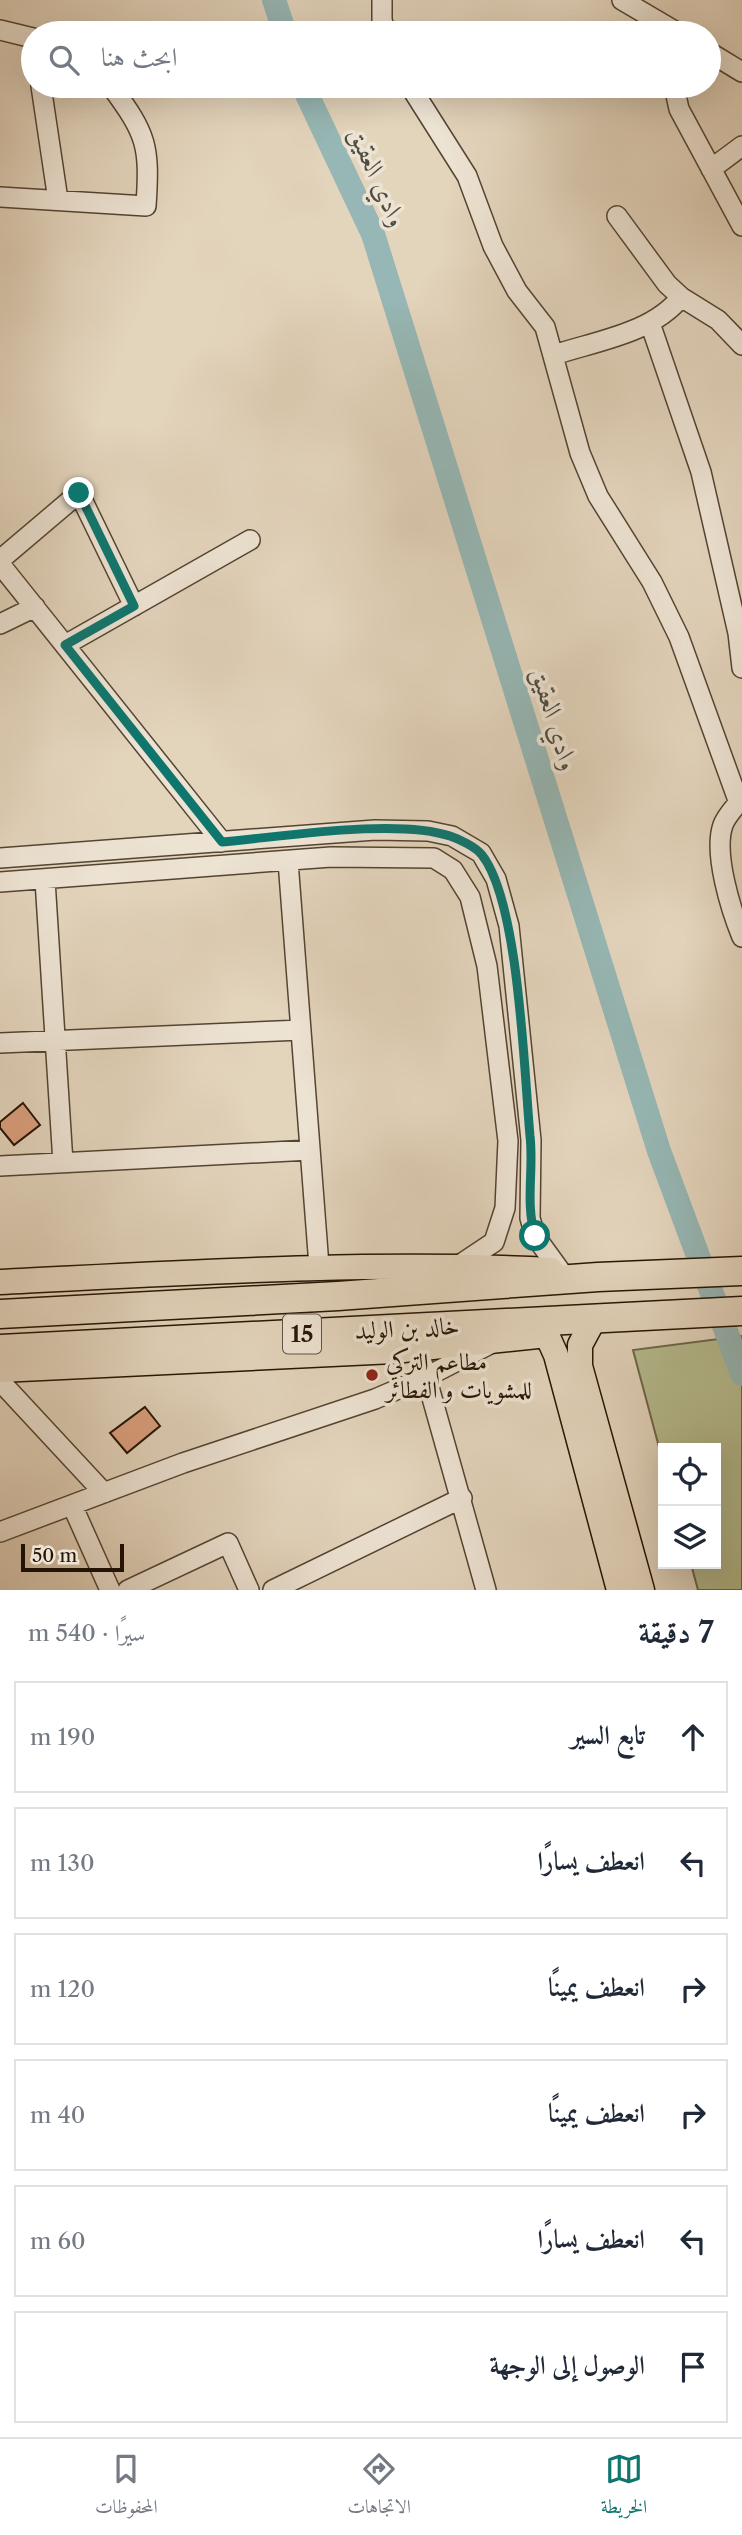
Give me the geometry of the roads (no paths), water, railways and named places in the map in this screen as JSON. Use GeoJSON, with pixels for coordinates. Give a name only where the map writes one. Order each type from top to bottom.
{"type":"FeatureCollection","features":[{"type":"Feature","properties":{"kind":"highway","name":"15"},"geometry":{"type":"LineString","coordinates":[[578,1276],[742,1271]]}},
{"type":"Feature","properties":{"kind":"highway","name":"خالد بن الوليد"},"geometry":{"type":"LineString","coordinates":[[0,1314],[578,1276]]}},
{"type":"Feature","properties":{"kind":"highway","name":"15"},"geometry":{"type":"LineString","coordinates":[[599,1319],[742,1311]]}},
{"type":"Feature","properties":{"kind":"highway","name":"خالد بن الوليد"},"geometry":{"type":"LineString","coordinates":[[0,1349],[300,1334],[540,1329],[599,1319]]}},
{"type":"Feature","properties":{"kind":"highway"},"geometry":{"type":"LineString","coordinates":[[300,1334],[348,1353]]}},
{"type":"Feature","properties":{"kind":"main road"},"geometry":{"type":"LineString","coordinates":[[0,1282],[319,1266],[458,1266],[578,1276]]}},
{"type":"Feature","properties":{"kind":"main road"},"geometry":{"type":"LineString","coordinates":[[599,1319],[580,1345],[580,1366],[642,1590]]}},
{"type":"Feature","properties":{"kind":"main road"},"geometry":{"type":"LineString","coordinates":[[0,1370],[418,1348],[499,1339],[540,1329],[562,1374],[613,1588]]}},
{"type":"Feature","properties":{"kind":"street"},"geometry":{"type":"LineString","coordinates":[[382,0],[382,21]]}},
{"type":"Feature","properties":{"kind":"street"},"geometry":{"type":"LineString","coordinates":[[622,0],[656,21]]}},
{"type":"Feature","properties":{"kind":"street"},"geometry":{"type":"LineString","coordinates":[[0,30],[21,35]]}},
{"type":"Feature","properties":{"kind":"street"},"geometry":{"type":"LineString","coordinates":[[721,59],[742,72]]}},
{"type":"Feature","properties":{"kind":"street"},"geometry":{"type":"LineString","coordinates":[[43,98],[58,200]]}},
{"type":"Feature","properties":{"kind":"street"},"geometry":{"type":"LineString","coordinates":[[0,197],[146,206],[149,164],[141,126],[120,98]]}},
{"type":"Feature","properties":{"kind":"street"},"geometry":{"type":"LineString","coordinates":[[418,98],[467,176],[493,246],[517,291],[545,327],[580,453],[598,496],[652,582],[679,637],[740,800],[723,825],[721,853],[733,869],[732,912],[742,937]]}},
{"type":"Feature","properties":{"kind":"street"},"geometry":{"type":"LineString","coordinates":[[677,98],[679,109],[740,219]]}},
{"type":"Feature","properties":{"kind":"street"},"geometry":{"type":"LineString","coordinates":[[711,169],[742,146]]}},
{"type":"Feature","properties":{"kind":"street"},"geometry":{"type":"LineString","coordinates":[[617,216],[645,256],[681,297],[718,320],[742,345]]}},
{"type":"Feature","properties":{"kind":"street"},"geometry":{"type":"LineString","coordinates":[[554,355],[649,323],[670,311],[681,297]]}},
{"type":"Feature","properties":{"kind":"street"},"geometry":{"type":"LineString","coordinates":[[649,323],[702,472],[738,633],[742,668]]}},
{"type":"Feature","properties":{"kind":"street"},"geometry":{"type":"LineString","coordinates":[[134,606],[79,493],[0,562],[222,842]]}},
{"type":"Feature","properties":{"kind":"street"},"geometry":{"type":"LineString","coordinates":[[65,645],[250,540]]}},
{"type":"Feature","properties":{"kind":"street"},"geometry":{"type":"LineString","coordinates":[[0,624],[36,607]]}},
{"type":"Feature","properties":{"kind":"street"},"geometry":{"type":"LineString","coordinates":[[0,858],[375,830],[428,831],[452,836],[481,853],[496,879],[509,926],[531,1140],[530,1218],[535,1236],[578,1276]]}},
{"type":"Feature","properties":{"kind":"street"},"geometry":{"type":"LineString","coordinates":[[0,883],[331,858],[434,858],[453,870],[470,897],[487,966],[508,1141],[505,1208],[494,1242],[458,1266]]}},
{"type":"Feature","properties":{"kind":"street"},"geometry":{"type":"LineString","coordinates":[[288,861],[319,1266]]}},
{"type":"Feature","properties":{"kind":"street"},"geometry":{"type":"LineString","coordinates":[[45,880],[63,1163]]}},
{"type":"Feature","properties":{"kind":"street"},"geometry":{"type":"LineString","coordinates":[[0,1043],[301,1030]]}},
{"type":"Feature","properties":{"kind":"street"},"geometry":{"type":"LineString","coordinates":[[508,1141],[531,1140]]}},
{"type":"Feature","properties":{"kind":"street"},"geometry":{"type":"LineString","coordinates":[[0,1166],[310,1150]]}},
{"type":"Feature","properties":{"kind":"street"},"geometry":{"type":"LineString","coordinates":[[0,1532],[375,1399],[426,1377],[499,1339]]}},
{"type":"Feature","properties":{"kind":"street"},"geometry":{"type":"LineString","coordinates":[[418,1348],[486,1590]]}},
{"type":"Feature","properties":{"kind":"street"},"geometry":{"type":"LineString","coordinates":[[0,1381],[104,1493]]}},
{"type":"Feature","properties":{"kind":"street"},"geometry":{"type":"LineString","coordinates":[[273,1590],[462,1498]]}},
{"type":"Feature","properties":{"kind":"street"},"geometry":{"type":"LineString","coordinates":[[72,1505],[110,1590]]}},
{"type":"Feature","properties":{"kind":"street"},"geometry":{"type":"LineString","coordinates":[[128,1590],[228,1543],[249,1590]]}},
{"type":"Feature","properties":{"kind":"waterway","name":"وادي العقيق"},"geometry":{"type":"LineString","coordinates":[[274,0],[281,21]]}},
{"type":"Feature","properties":{"kind":"waterway","name":"وادي العقيق"},"geometry":{"type":"LineString","coordinates":[[309,98],[373,234],[659,1151],[742,1374]]}},
{"type":"Feature","properties":{"kind":"place","name":"مطاعم التركي للمشويات و الفطائر"},"geometry":{"type":"Point","coordinates":[372,1375]}}]}
